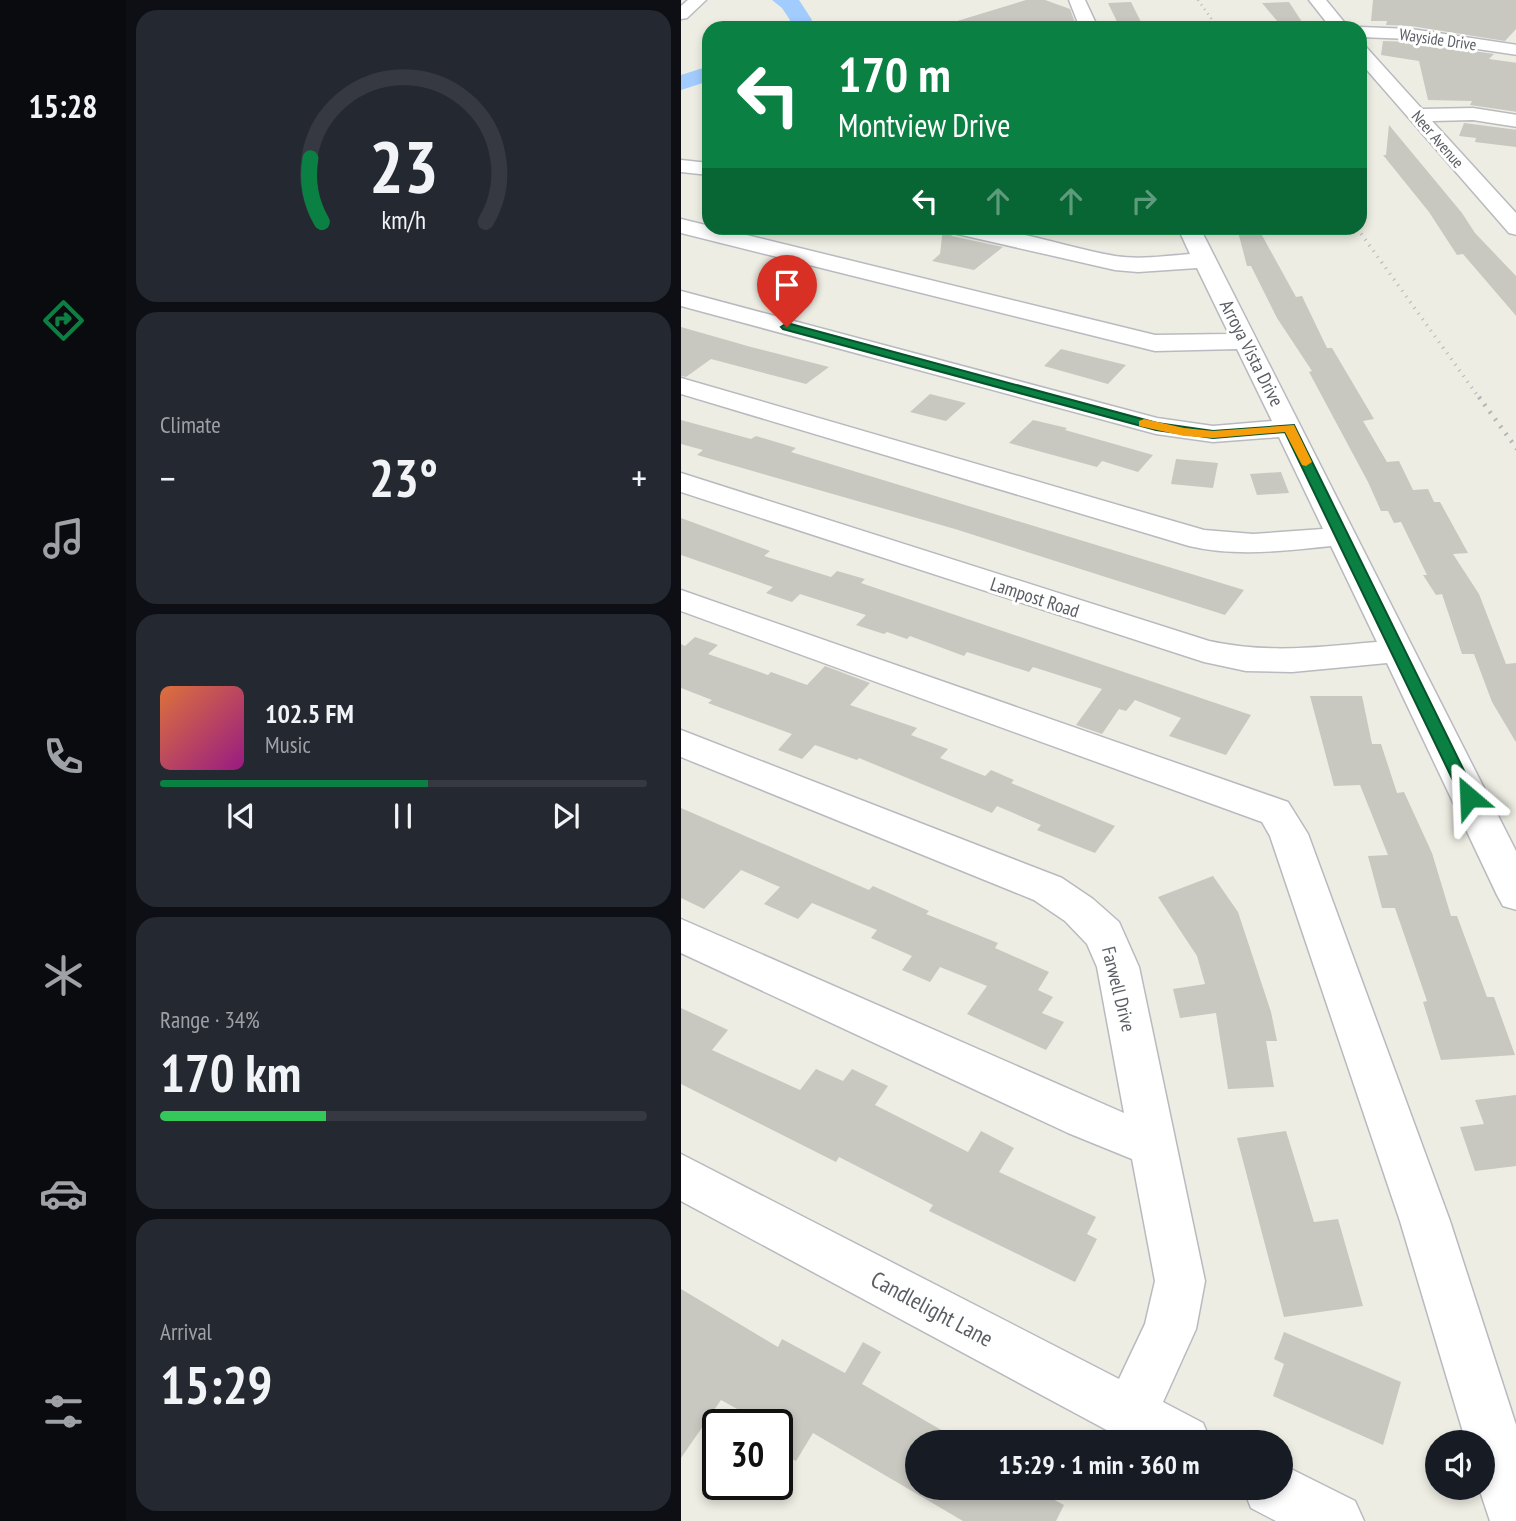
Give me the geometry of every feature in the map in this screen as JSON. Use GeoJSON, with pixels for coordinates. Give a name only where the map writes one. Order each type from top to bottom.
{"type":"FeatureCollection","features":[{"type":"Feature","properties":{"kind":"street"},"geometry":{"type":"LineString","coordinates":[[681,14],[698,0]]}},
{"type":"Feature","properties":{"kind":"street"},"geometry":{"type":"LineString","coordinates":[[1077,0],[1086,21]]}},
{"type":"Feature","properties":{"kind":"street"},"geometry":{"type":"LineString","coordinates":[[1317,0],[1334,21]]}},
{"type":"Feature","properties":{"kind":"street","name":"Wayside Drive"},"geometry":{"type":"LineString","coordinates":[[1367,32],[1411,34],[1516,50]]}},
{"type":"Feature","properties":{"kind":"street","name":"Neer Avenue"},"geometry":{"type":"LineString","coordinates":[[1367,59],[1514,223]]}},
{"type":"Feature","properties":{"kind":"street"},"geometry":{"type":"LineString","coordinates":[[1416,115],[1473,114],[1516,121]]}},
{"type":"Feature","properties":{"kind":"street"},"geometry":{"type":"LineString","coordinates":[[681,166],[702,168]]}},
{"type":"Feature","properties":{"kind":"street"},"geometry":{"type":"LineString","coordinates":[[681,226],[702,231]]}},
{"type":"Feature","properties":{"kind":"street"},"geometry":{"type":"LineString","coordinates":[[717,235],[1155,343],[1245,341]]}},
{"type":"Feature","properties":{"kind":"street"},"geometry":{"type":"LineString","coordinates":[[992,235],[1115,263],[1138,265],[1205,260]]}},
{"type":"Feature","properties":{"kind":"street","name":"Arroya Vista Drive"},"geometry":{"type":"LineString","coordinates":[[1192,235],[1516,895]]}},
{"type":"Feature","properties":{"kind":"street"},"geometry":{"type":"LineString","coordinates":[[681,298],[1156,426],[1213,434],[1289,428]]}},
{"type":"Feature","properties":{"kind":"street"},"geometry":{"type":"LineString","coordinates":[[681,386],[1200,539],[1246,545],[1342,536]]}},
{"type":"Feature","properties":{"kind":"street","name":"Lampost Road"},"geometry":{"type":"LineString","coordinates":[[681,482],[1204,651],[1246,660],[1292,661],[1397,651]]}},
{"type":"Feature","properties":{"kind":"street"},"geometry":{"type":"LineString","coordinates":[[681,600],[1275,812],[1289,834],[1425,1222],[1516,1518]]}},
{"type":"Feature","properties":{"kind":"street","name":"Farwell Drive"},"geometry":{"type":"LineString","coordinates":[[681,743],[1049,889],[1079,910],[1104,934],[1117,967],[1180,1281],[1170,1329],[1130,1414]]}},
{"type":"Feature","properties":{"kind":"street"},"geometry":{"type":"LineString","coordinates":[[681,935],[1083,1118],[1153,1146]]}},
{"type":"Feature","properties":{"kind":"street","name":"Candlelight Lane"},"geometry":{"type":"LineString","coordinates":[[681,1176],[1161,1430]]}},
{"type":"Feature","properties":{"kind":"street"},"geometry":{"type":"LineString","coordinates":[[1293,1499],[1335,1521]]}},
{"type":"Feature","properties":{"kind":"building"},"geometry":{"type":"Polygon","coordinates":[[[1026,0],[1045,0],[1070,9],[1074,21],[957,21],[1026,0]]]}},
{"type":"Feature","properties":{"kind":"building"},"geometry":{"type":"Polygon","coordinates":[[[1373,0],[1517,0],[1517,28],[1505,41],[1411,26],[1386,25],[1387,21],[1371,21],[1373,0]]]}},
{"type":"Feature","properties":{"kind":"building"},"geometry":{"type":"Polygon","coordinates":[[[1131,2],[1140,21],[1117,21],[1108,3],[1131,2]]]}},
{"type":"Feature","properties":{"kind":"building"},"geometry":{"type":"Polygon","coordinates":[[[1289,2],[1301,21],[1277,21],[1262,3],[1289,2]]]}},
{"type":"Feature","properties":{"kind":"building"},"geometry":{"type":"Polygon","coordinates":[[[1383,41],[1411,42],[1494,54],[1489,59],[1517,63],[1517,112],[1470,105],[1472,101],[1428,100],[1419,61],[1381,55],[1383,41]]]}},
{"type":"Feature","properties":{"kind":"building"},"geometry":{"type":"Polygon","coordinates":[[[1464,123],[1517,130],[1517,147],[1475,142],[1476,138],[1459,136],[1464,123]]]}},
{"type":"Feature","properties":{"kind":"building"},"geometry":{"type":"Polygon","coordinates":[[[1389,125],[1462,213],[1475,233],[1517,277],[1517,317],[1463,254],[1457,255],[1429,212],[1383,155],[1386,155],[1389,125]]]}},
{"type":"Feature","properties":{"kind":"building"},"geometry":{"type":"Polygon","coordinates":[[[942,235],[1003,247],[974,270],[932,261],[940,254],[942,235]]]}},
{"type":"Feature","properties":{"kind":"building"},"geometry":{"type":"Polygon","coordinates":[[[1239,235],[1262,235],[1296,297],[1302,296],[1327,348],[1332,348],[1374,419],[1363,421],[1387,462],[1399,461],[1413,490],[1428,489],[1434,502],[1440,502],[1468,553],[1453,554],[1479,594],[1506,664],[1517,663],[1517,744],[1492,702],[1474,654],[1462,654],[1442,594],[1436,595],[1423,575],[1427,575],[1401,522],[1394,523],[1388,511],[1381,511],[1309,372],[1312,371],[1277,318],[1251,266],[1247,266],[1239,235]]]}},
{"type":"Feature","properties":{"kind":"building"},"geometry":{"type":"Polygon","coordinates":[[[681,327],[829,367],[806,384],[711,359],[686,377],[681,376],[681,327]]]}},
{"type":"Feature","properties":{"kind":"building"},"geometry":{"type":"Polygon","coordinates":[[[1061,349],[1126,365],[1108,384],[1044,366],[1061,349]]]}},
{"type":"Feature","properties":{"kind":"building"},"geometry":{"type":"Polygon","coordinates":[[[930,394],[966,403],[946,421],[910,412],[930,394]]]}},
{"type":"Feature","properties":{"kind":"building"},"geometry":{"type":"Polygon","coordinates":[[[681,420],[751,439],[756,436],[796,448],[791,452],[1244,590],[1225,615],[955,529],[697,455],[703,450],[681,444],[681,420]]]}},
{"type":"Feature","properties":{"kind":"building"},"geometry":{"type":"Polygon","coordinates":[[[1033,420],[1153,455],[1138,472],[1102,461],[1097,467],[1009,443],[1033,420]]]}},
{"type":"Feature","properties":{"kind":"building"},"geometry":{"type":"Polygon","coordinates":[[[1176,459],[1218,463],[1213,488],[1171,484],[1176,459]]]}},
{"type":"Feature","properties":{"kind":"building"},"geometry":{"type":"Polygon","coordinates":[[[1281,472],[1289,493],[1257,495],[1250,474],[1281,472]]]}},
{"type":"Feature","properties":{"kind":"building"},"geometry":{"type":"Polygon","coordinates":[[[681,518],[770,551],[764,556],[831,577],[837,571],[865,579],[861,583],[1251,715],[1226,755],[1169,736],[1181,718],[1135,700],[1126,711],[1119,709],[1102,734],[1076,725],[1102,689],[1033,667],[1029,672],[967,652],[964,656],[910,636],[907,639],[887,632],[884,634],[856,625],[866,615],[800,594],[792,602],[766,593],[773,587],[681,555],[681,518]]]}},
{"type":"Feature","properties":{"kind":"building"},"geometry":{"type":"Polygon","coordinates":[[[695,637],[718,645],[708,654],[768,675],[771,672],[807,685],[825,666],[870,683],[850,705],[917,728],[911,735],[948,749],[940,758],[985,776],[991,770],[1014,780],[1011,783],[1115,826],[1095,853],[1037,830],[1041,825],[997,806],[992,813],[859,758],[857,760],[815,745],[802,759],[778,750],[792,734],[708,703],[712,700],[681,688],[681,644],[685,646],[695,637]]]}},
{"type":"Feature","properties":{"kind":"building"},"geometry":{"type":"Polygon","coordinates":[[[1310,696],[1362,696],[1372,744],[1381,744],[1397,793],[1404,792],[1432,853],[1451,916],[1457,916],[1487,997],[1494,997],[1515,1055],[1441,1060],[1423,1002],[1427,1001],[1395,908],[1382,908],[1368,856],[1388,855],[1360,785],[1334,786],[1310,696]]]}},
{"type":"Feature","properties":{"kind":"building"},"geometry":{"type":"Polygon","coordinates":[[[681,808],[869,890],[873,886],[929,911],[926,914],[998,943],[995,948],[1049,972],[1038,990],[1053,997],[1042,1013],[1064,1022],[1046,1050],[967,1014],[987,986],[940,967],[930,982],[902,970],[912,956],[871,938],[877,930],[812,903],[798,919],[764,904],[780,887],[741,870],[704,909],[681,898],[681,808]]]}},
{"type":"Feature","properties":{"kind":"building"},"geometry":{"type":"Polygon","coordinates":[[[1213,876],[1238,912],[1271,1012],[1277,1041],[1266,1041],[1274,1087],[1228,1089],[1216,1013],[1180,1018],[1173,989],[1205,984],[1197,956],[1158,897],[1213,876]]]}},
{"type":"Feature","properties":{"kind":"building"},"geometry":{"type":"Polygon","coordinates":[[[681,1008],[728,1030],[712,1050],[800,1090],[816,1069],[843,1081],[852,1069],[888,1086],[875,1105],[968,1152],[981,1131],[1014,1148],[999,1172],[1096,1217],[1087,1234],[1097,1239],[1075,1282],[929,1211],[933,1205],[839,1157],[836,1162],[681,1084],[681,1008]]]}},
{"type":"Feature","properties":{"kind":"building"},"geometry":{"type":"Polygon","coordinates":[[[1517,1095],[1517,1166],[1475,1171],[1460,1127],[1484,1124],[1475,1100],[1517,1095]]]}},
{"type":"Feature","properties":{"kind":"building"},"geometry":{"type":"Polygon","coordinates":[[[1286,1131],[1314,1222],[1338,1219],[1363,1306],[1284,1317],[1237,1138],[1286,1131]]]}},
{"type":"Feature","properties":{"kind":"building"},"geometry":{"type":"Polygon","coordinates":[[[681,1289],[778,1347],[782,1339],[845,1373],[863,1342],[881,1352],[862,1384],[941,1430],[905,1430],[905,1487],[813,1433],[796,1461],[793,1459],[793,1409],[737,1409],[721,1400],[715,1409],[702,1409],[702,1428],[681,1458],[681,1289]]]}},
{"type":"Feature","properties":{"kind":"building"},"geometry":{"type":"Polygon","coordinates":[[[1284,1332],[1401,1382],[1383,1445],[1273,1396],[1284,1364],[1274,1359],[1284,1332]]]}},
{"type":"Feature","properties":{"kind":"building"},"geometry":{"type":"Polygon","coordinates":[[[927,1500],[1055,1500],[1064,1505],[1056,1521],[963,1521],[927,1500]]]}},
{"type":"Feature","properties":{"kind":"waterway"},"geometry":{"type":"LineString","coordinates":[[783,0],[790,3],[800,21]]}},
{"type":"Feature","properties":{"kind":"waterway"},"geometry":{"type":"LineString","coordinates":[[681,83],[702,76]]}},
{"type":"Feature","properties":{"kind":"railway"},"geometry":{"type":"LineString","coordinates":[[1198,0],[1213,21]]}},
{"type":"Feature","properties":{"kind":"railway"},"geometry":{"type":"LineString","coordinates":[[1362,235],[1480,399]]}},
{"type":"Feature","properties":{"kind":"railway"},"geometry":{"type":"LineString","coordinates":[[1479,397],[1517,449]]}},
{"type":"Feature","properties":{"kind":"slow traffic"},"geometry":{"type":"LineString","coordinates":[[1144,423],[1184,432],[1213,434],[1289,428],[1306,462]]}},
{"type":"Feature","properties":{"kind":"route"},"geometry":{"type":"LineString","coordinates":[[787,327],[1184,432],[1243,433],[1289,428],[1469,797]]}}]}
